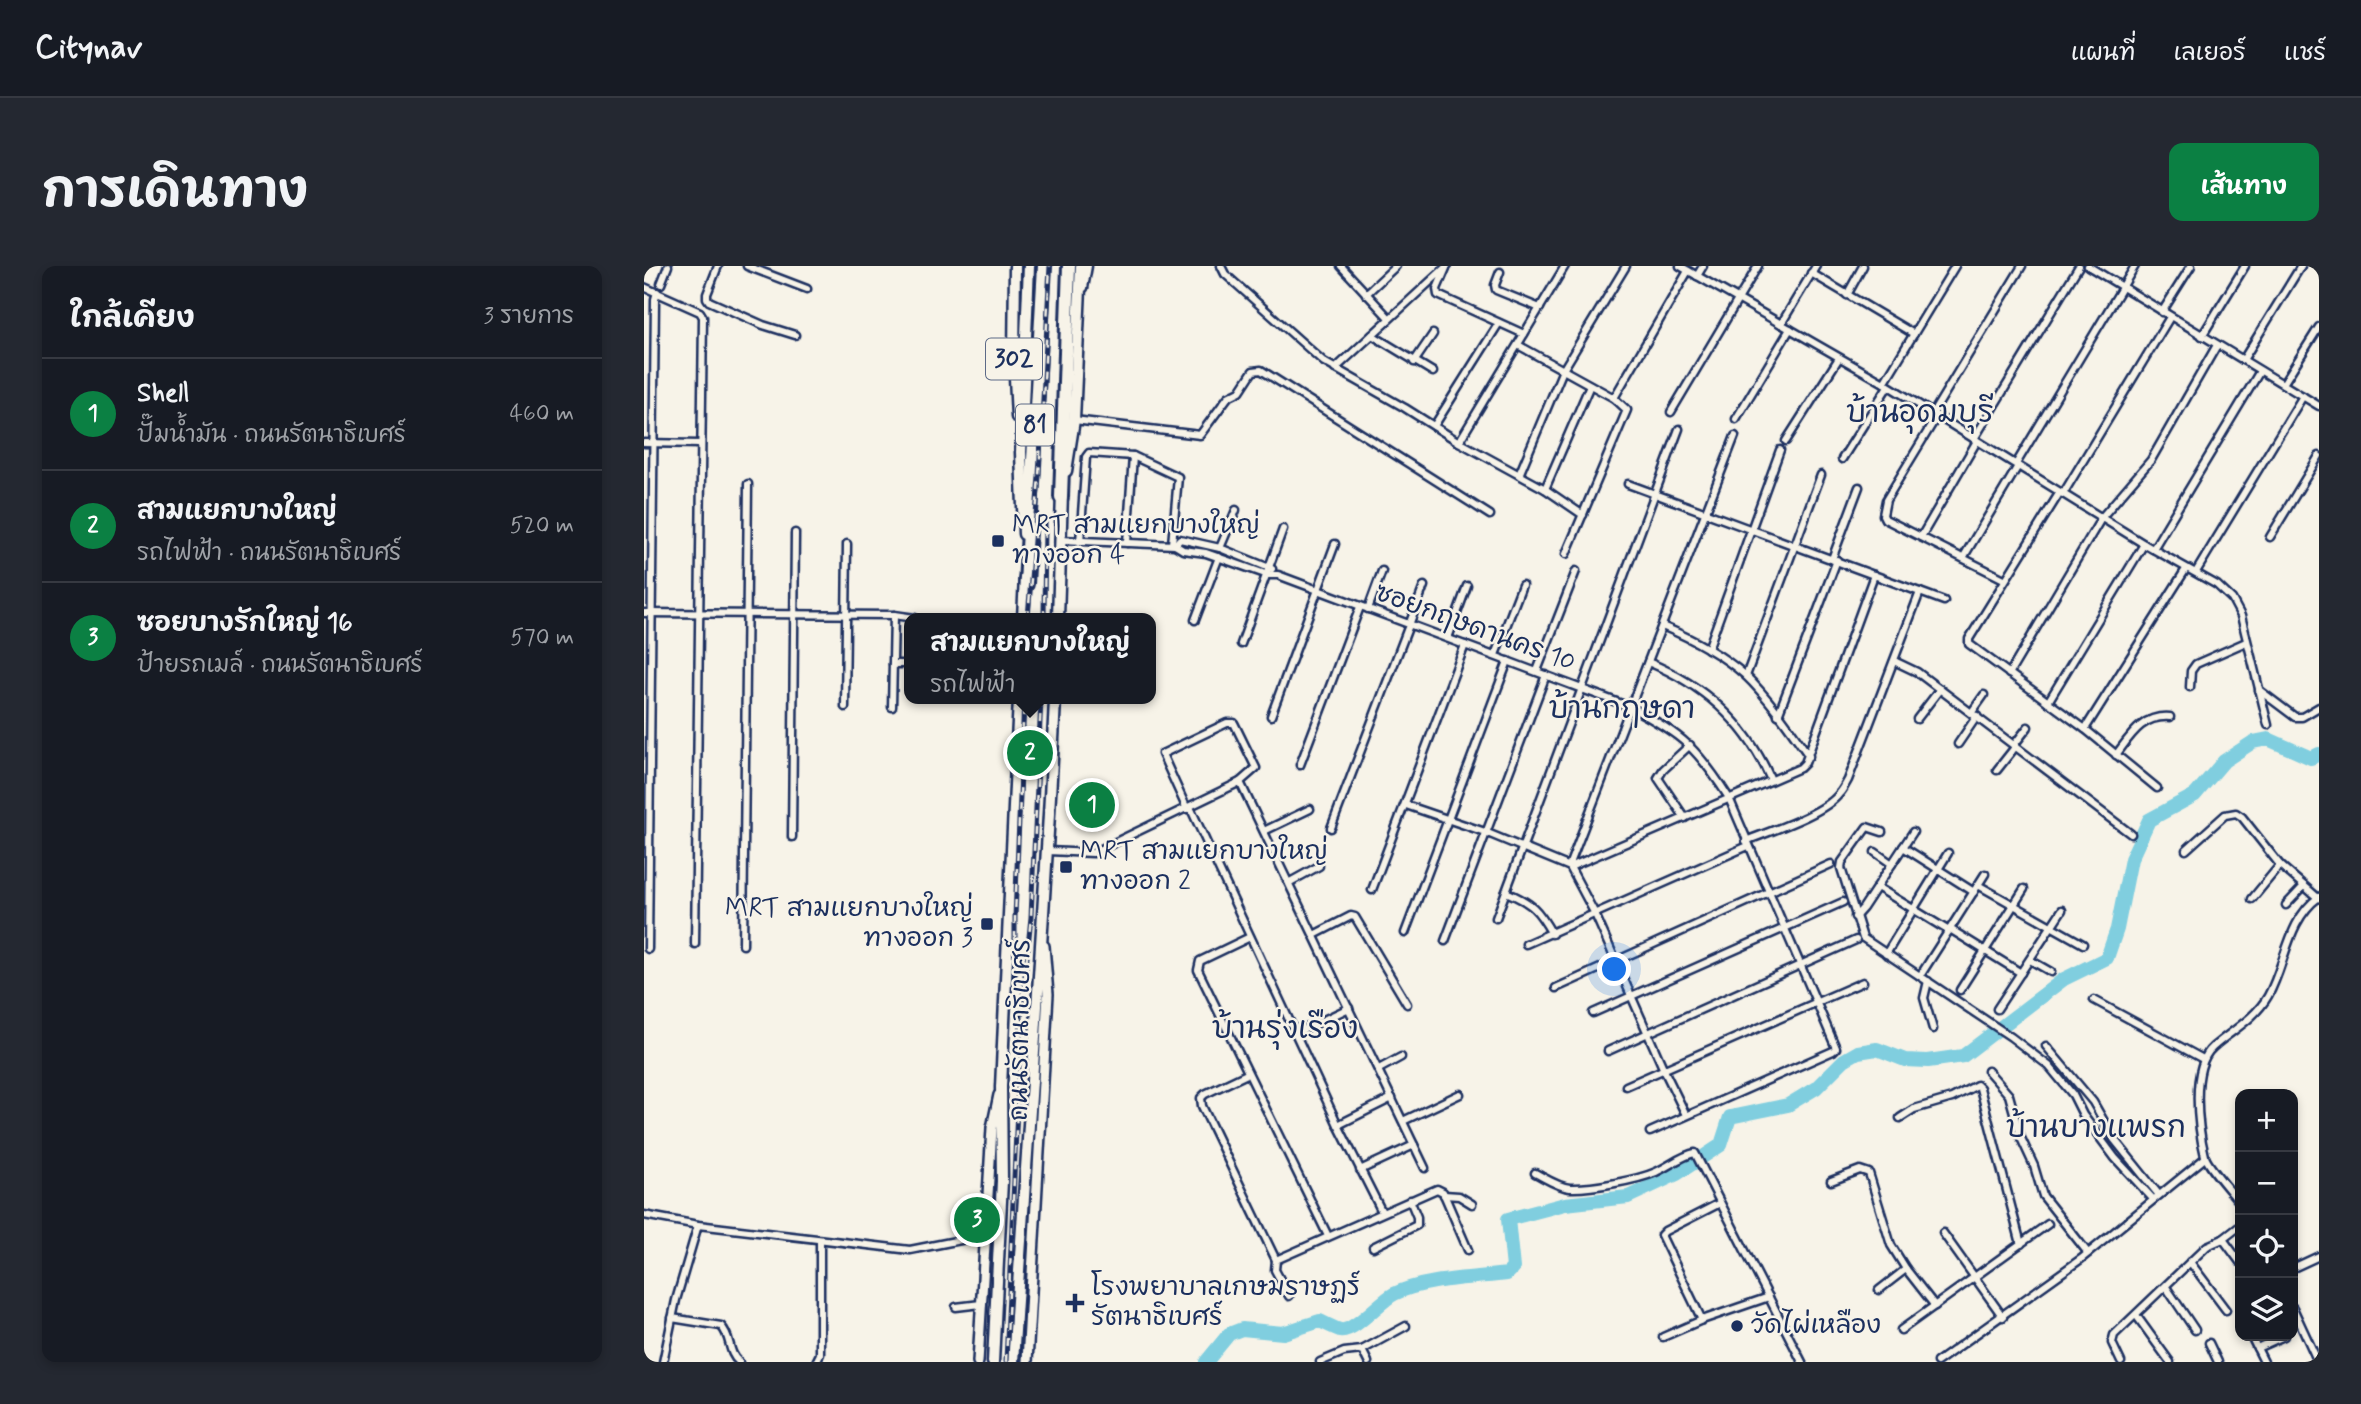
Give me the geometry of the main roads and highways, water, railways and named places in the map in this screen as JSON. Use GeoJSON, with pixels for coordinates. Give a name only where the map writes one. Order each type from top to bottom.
{"type":"FeatureCollection","features":[{"type":"Feature","properties":{"kind":"highway","name":"81"},"geometry":{"type":"LineString","coordinates":[[1026,584],[1044,266]]}},
{"type":"Feature","properties":{"kind":"highway","name":"81"},"geometry":{"type":"LineString","coordinates":[[1062,497],[1069,266]]}},
{"type":"Feature","properties":{"kind":"main road"},"geometry":{"type":"LineString","coordinates":[[1021,452],[1028,266]]}},
{"type":"Feature","properties":{"kind":"main road","name":"302"},"geometry":{"type":"LineString","coordinates":[[1058,613],[1062,497],[1074,420],[1081,266]]}},
{"type":"Feature","properties":{"kind":"main road","name":"302"},"geometry":{"type":"LineString","coordinates":[[1013,267],[1014,358],[1026,584],[1023,613]]}},
{"type":"Feature","properties":{"kind":"main road","name":"ถนนรัตนาธิเบศร์"},"geometry":{"type":"LineString","coordinates":[[993,1362],[1002,1181],[1001,1087],[1019,704]]}},
{"type":"Feature","properties":{"kind":"main road","name":"ถนนรัตนาธิเบศร์"},"geometry":{"type":"LineString","coordinates":[[1013,1362],[1043,931],[1055,704]]}},
{"type":"Feature","properties":{"kind":"main road","name":"ถนนรัตนาธิเบศร์"},"geometry":{"type":"LineString","coordinates":[[1027,1362],[1048,994],[1043,931]]}},
{"type":"Feature","properties":{"kind":"main road","name":"ถนนรัตนาธิเบศร์"},"geometry":{"type":"LineString","coordinates":[[978,1362],[992,1128],[1001,1087]]}},
{"type":"Feature","properties":{"kind":"waterway"},"geometry":{"type":"LineString","coordinates":[[1206,1362],[1229,1334],[1242,1329],[1283,1333],[1320,1321],[1346,1330],[1388,1298],[1406,1289],[1449,1280],[1507,1274],[1513,1268],[1508,1219],[1565,1204],[1628,1197],[1677,1174],[1721,1145],[1730,1117],[1788,1105],[1816,1088],[1844,1060],[1858,1052],[1877,1049],[1905,1060],[1928,1061],[1963,1056],[2064,979],[2107,958],[2117,929],[2131,859],[2149,820],[2195,795],[2224,761],[2253,742],[2268,739],[2311,758],[2319,754]]}},
{"type":"Feature","properties":{"kind":"railway"},"geometry":{"type":"LineString","coordinates":[[1028,613],[1050,266]]}},
{"type":"Feature","properties":{"kind":"railway"},"geometry":{"type":"LineString","coordinates":[[1044,613],[1045,521]]}},
{"type":"Feature","properties":{"kind":"railway"},"geometry":{"type":"LineString","coordinates":[[1015,988],[1015,917],[1024,704]]}},
{"type":"Feature","properties":{"kind":"railway"},"geometry":{"type":"LineString","coordinates":[[1006,1362],[1021,1016],[1031,917],[1041,704]]}},
{"type":"Feature","properties":{"kind":"place","name":"MRT สามแยกบางใหญ่ ทางออก 4"},"geometry":{"type":"Point","coordinates":[998,541]}},
{"type":"Feature","properties":{"kind":"place","name":"สามแยกบางใหญ่"},"geometry":{"type":"Point","coordinates":[1030,753]}},
{"type":"Feature","properties":{"kind":"place","name":"Shell"},"geometry":{"type":"Point","coordinates":[1092,805]}},
{"type":"Feature","properties":{"kind":"place","name":"MRT สามแยกบางใหญ่ ทางออก 2"},"geometry":{"type":"Point","coordinates":[1066,867]}},
{"type":"Feature","properties":{"kind":"place","name":"MRT สามแยกบางใหญ่ ทางออก 3"},"geometry":{"type":"Point","coordinates":[987,924]}},
{"type":"Feature","properties":{"kind":"place","name":"ซอยบางรักใหญ่ 16"},"geometry":{"type":"Point","coordinates":[977,1220]}},
{"type":"Feature","properties":{"kind":"place","name":"โรงพยาบาลเกษมราษฏร์ รัตนาธิเบศร์"},"geometry":{"type":"Point","coordinates":[1075,1303]}},
{"type":"Feature","properties":{"kind":"place","name":"วัดไผ่เหลือง"},"geometry":{"type":"Point","coordinates":[1737,1326]}},
{"type":"Feature","properties":{"kind":"district","name":"บ้านอุดมบุรี"},"geometry":{"type":"Point","coordinates":[1920,413]}},
{"type":"Feature","properties":{"kind":"district","name":"บ้านกฤษดา"},"geometry":{"type":"Point","coordinates":[1622,709]}},
{"type":"Feature","properties":{"kind":"district","name":"บ้านรุ่งเรือง"},"geometry":{"type":"Point","coordinates":[1285,1029]}},
{"type":"Feature","properties":{"kind":"district","name":"บ้านบางแพรก"},"geometry":{"type":"Point","coordinates":[2096,1128]}}]}
